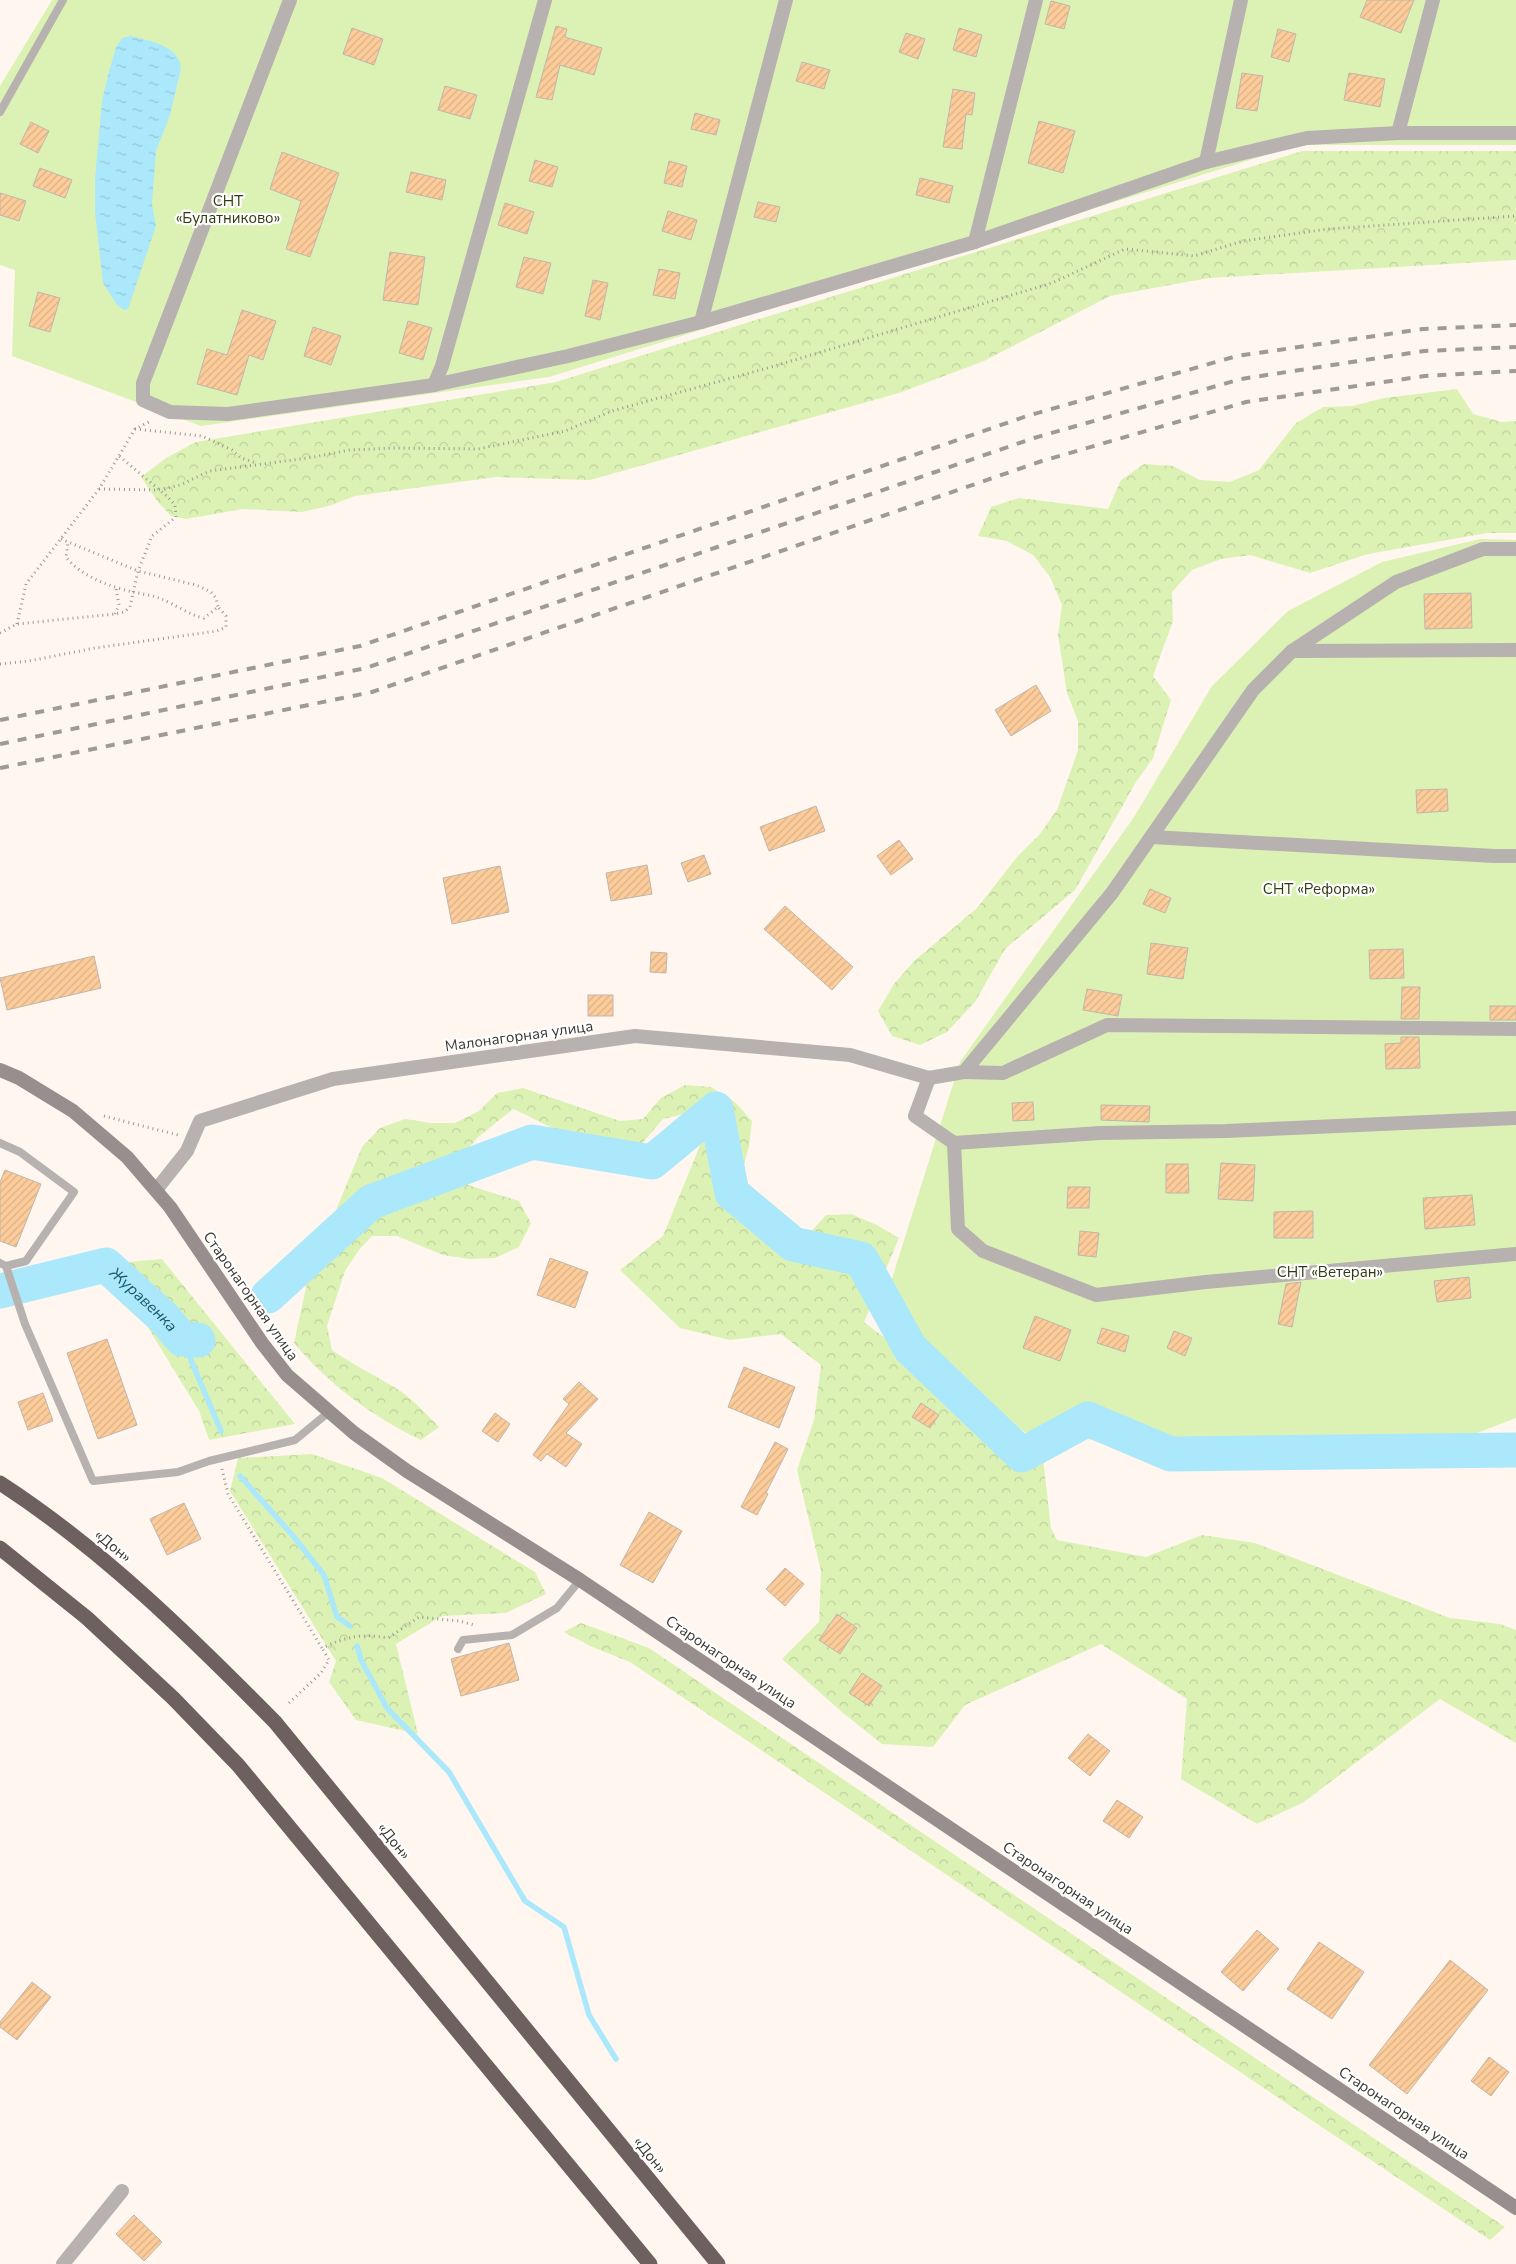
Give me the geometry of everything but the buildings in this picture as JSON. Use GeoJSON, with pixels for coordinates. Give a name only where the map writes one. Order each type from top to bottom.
{"type":"FeatureCollection","features":[{"type":"Feature","properties":{"kind":"highway","name":"«Дон»"},"geometry":{"type":"LineString","coordinates":[[0,1483],[26,1499],[119,1572],[214,1660],[275,1722],[718,2264]]}},
{"type":"Feature","properties":{"kind":"highway"},"geometry":{"type":"LineString","coordinates":[[0,1548],[87,1618],[173,1698],[238,1765],[650,2264]]}},
{"type":"Feature","properties":{"kind":"main road","name":"Старонагорная улица"},"geometry":{"type":"LineString","coordinates":[[0,1070],[19,1078],[73,1111],[127,1158],[170,1207],[262,1343],[287,1375],[354,1433],[408,1471],[580,1580],[1516,2208]]}},
{"type":"Feature","properties":{"kind":"street"},"geometry":{"type":"LineString","coordinates":[[290,0],[143,383],[143,400],[170,412],[228,414],[434,385],[568,356],[701,322],[975,242],[1206,162],[1306,138],[1398,133],[1516,133]]}},
{"type":"Feature","properties":{"kind":"street"},"geometry":{"type":"LineString","coordinates":[[434,385],[442,366],[545,0]]}},
{"type":"Feature","properties":{"kind":"street"},"geometry":{"type":"LineString","coordinates":[[701,322],[786,0]]}},
{"type":"Feature","properties":{"kind":"street"},"geometry":{"type":"LineString","coordinates":[[975,242],[1036,0]]}},
{"type":"Feature","properties":{"kind":"street"},"geometry":{"type":"LineString","coordinates":[[1206,162],[1241,0]]}},
{"type":"Feature","properties":{"kind":"street"},"geometry":{"type":"LineString","coordinates":[[1398,133],[1433,0]]}},
{"type":"Feature","properties":{"kind":"street"},"geometry":{"type":"LineString","coordinates":[[964,1072],[1112,893],[1253,690],[1292,651],[1396,582],[1483,549],[1516,550]]}},
{"type":"Feature","properties":{"kind":"street"},"geometry":{"type":"LineString","coordinates":[[1292,651],[1516,650]]}},
{"type":"Feature","properties":{"kind":"street"},"geometry":{"type":"LineString","coordinates":[[1152,837],[1516,856]]}},
{"type":"Feature","properties":{"kind":"street"},"geometry":{"type":"LineString","coordinates":[[1516,1029],[1107,1025],[1004,1073],[964,1072],[929,1078],[915,1116],[954,1142],[1100,1133],[1226,1131],[1516,1118]]}},
{"type":"Feature","properties":{"kind":"street","name":"Малонагорная улица"},"geometry":{"type":"LineString","coordinates":[[156,1190],[187,1151],[200,1121],[333,1079],[635,1036],[850,1055],[929,1078]]}},
{"type":"Feature","properties":{"kind":"street"},"geometry":{"type":"LineString","coordinates":[[954,1142],[958,1229],[983,1251],[1096,1296],[1206,1282],[1516,1254]]}},
{"type":"Feature","properties":{"kind":"street"},"geometry":{"type":"LineString","coordinates":[[62,2264],[122,2191]]}},
{"type":"Feature","properties":{"kind":"lane"},"geometry":{"type":"LineString","coordinates":[[0,112],[63,0]]}},
{"type":"Feature","properties":{"kind":"lane"},"geometry":{"type":"LineString","coordinates":[[0,1143],[20,1152],[74,1192],[26,1262],[3,1264],[25,1324],[93,1481],[178,1472],[220,1459],[296,1440],[329,1412]]}},
{"type":"Feature","properties":{"kind":"lane"},"geometry":{"type":"LineString","coordinates":[[458,1649],[463,1640],[512,1635],[556,1608],[580,1580]]}},
{"type":"Feature","properties":{"kind":"path"},"geometry":{"type":"LineString","coordinates":[[99,489],[158,490],[180,485],[210,471],[260,463],[308,458],[350,450],[395,448],[478,449],[566,431],[612,411],[780,364],[1052,283],[1125,249],[1194,256],[1243,241],[1328,229],[1516,216]]}},
{"type":"Feature","properties":{"kind":"path"},"geometry":{"type":"LineString","coordinates":[[17,624],[26,584],[62,540],[99,489],[135,429],[170,412]]}},
{"type":"Feature","properties":{"kind":"path"},"geometry":{"type":"LineString","coordinates":[[135,429],[202,436],[232,450],[241,458],[260,463]]}},
{"type":"Feature","properties":{"kind":"path"},"geometry":{"type":"LineString","coordinates":[[0,633],[17,624],[115,614],[124,612],[130,607],[138,571],[152,536],[176,516],[175,505],[119,456]]}},
{"type":"Feature","properties":{"kind":"path"},"geometry":{"type":"LineString","coordinates":[[0,664],[29,661],[95,648],[217,631],[226,627],[226,616],[218,607],[216,598],[211,592],[196,585],[138,571],[62,540]]}},
{"type":"Feature","properties":{"kind":"path"},"geometry":{"type":"LineString","coordinates":[[68,542],[66,557],[72,566],[116,588],[158,597],[190,611],[196,617],[204,618],[218,607]]}},
{"type":"Feature","properties":{"kind":"path"},"geometry":{"type":"LineString","coordinates":[[115,614],[119,605],[116,588]]}},
{"type":"Feature","properties":{"kind":"path"},"geometry":{"type":"LineString","coordinates":[[100,1115],[160,1129],[193,1140]]}},
{"type":"Feature","properties":{"kind":"path"},"geometry":{"type":"LineString","coordinates":[[220,1459],[228,1494],[329,1660],[321,1673],[289,1703]]}},
{"type":"Feature","properties":{"kind":"path"},"geometry":{"type":"LineString","coordinates":[[322,1648],[343,1639],[368,1634],[388,1638],[419,1617],[459,1621],[477,1626]]}},
{"type":"Feature","properties":{"kind":"green space","name":"СНТ «Булатниково»"},"geometry":{"type":"Polygon","coordinates":[[[52,0],[1516,0],[1516,145],[1299,145],[549,377],[201,426],[12,356],[15,270],[0,265],[0,86],[52,0]]]}},
{"type":"Feature","properties":{"kind":"green space"},"geometry":{"type":"Polygon","coordinates":[[[1302,151],[1516,151],[1516,260],[1209,278],[1110,296],[984,361],[899,393],[590,480],[496,477],[355,496],[329,506],[302,512],[243,509],[186,519],[171,516],[158,502],[141,477],[166,458],[196,442],[556,382],[1302,151]]]}},
{"type":"Feature","properties":{"kind":"green space"},"geometry":{"type":"Polygon","coordinates":[[[1457,389],[1473,414],[1502,422],[1516,421],[1516,533],[1487,533],[1368,554],[1310,573],[1250,555],[1221,559],[1192,570],[1172,592],[1173,621],[1153,676],[1171,700],[1153,758],[1136,782],[1075,890],[1005,949],[975,1002],[947,1032],[920,1045],[892,1036],[878,1011],[894,984],[914,961],[977,908],[1017,857],[1039,835],[1057,810],[1078,750],[1078,721],[1067,693],[1058,635],[1062,605],[1050,577],[1033,555],[1007,541],[978,536],[991,507],[1019,498],[1108,509],[1121,480],[1144,464],[1173,466],[1200,480],[1230,482],[1259,470],[1296,423],[1323,407],[1353,406],[1384,398],[1457,389]]]}},
{"type":"Feature","properties":{"kind":"green space"},"geometry":{"type":"Polygon","coordinates":[[[1480,539],[1516,540],[1516,1418],[1394,1465],[1027,1434],[878,1323],[960,1062],[1134,817],[1212,686],[1288,611],[1382,562],[1480,539]]]}},
{"type":"Feature","properties":{"kind":"green space"},"geometry":{"type":"Polygon","coordinates":[[[685,1085],[711,1087],[735,1102],[752,1121],[749,1146],[742,1172],[747,1198],[758,1222],[780,1239],[807,1236],[826,1215],[851,1214],[877,1225],[899,1238],[864,1322],[1043,1459],[1051,1528],[1057,1540],[1146,1557],[1202,1535],[1255,1543],[1450,1618],[1500,1624],[1516,1630],[1516,1743],[1440,1699],[1304,1802],[1257,1824],[1181,1779],[1187,1699],[1101,1644],[965,1705],[933,1747],[882,1744],[843,1713],[782,1659],[819,1622],[821,1571],[797,1470],[814,1420],[821,1365],[781,1334],[730,1340],[680,1328],[620,1270],[663,1236],[703,1138],[696,1111],[663,1119],[638,1148],[580,1138],[556,1130],[513,1109],[477,1138],[456,1163],[468,1185],[519,1201],[531,1223],[519,1247],[495,1258],[469,1259],[443,1255],[397,1236],[372,1236],[359,1250],[345,1271],[327,1326],[332,1350],[391,1385],[420,1407],[439,1427],[421,1440],[386,1421],[336,1386],[294,1343],[308,1278],[362,1147],[380,1128],[405,1119],[431,1123],[455,1123],[479,1111],[497,1093],[523,1088],[620,1121],[643,1119],[661,1098],[685,1085]]]}},
{"type":"Feature","properties":{"kind":"green space"},"geometry":{"type":"Polygon","coordinates":[[[162,1259],[295,1424],[209,1440],[199,1411],[130,1298],[128,1262],[162,1259]]]}},
{"type":"Feature","properties":{"kind":"green space"},"geometry":{"type":"Polygon","coordinates":[[[312,1454],[382,1478],[535,1572],[546,1594],[506,1613],[442,1616],[396,1644],[418,1734],[356,1720],[329,1682],[336,1661],[230,1491],[238,1458],[312,1454]]]}},
{"type":"Feature","properties":{"kind":"green space"},"geometry":{"type":"Polygon","coordinates":[[[581,1623],[649,1648],[1505,2227],[1490,2240],[630,1662],[590,1646],[564,1632],[581,1623]]]}},
{"type":"Feature","properties":{"kind":"water"},"geometry":{"type":"Polygon","coordinates":[[[131,36],[154,42],[169,49],[175,54],[181,69],[170,115],[156,151],[152,204],[156,226],[128,309],[124,310],[117,305],[103,283],[95,213],[95,179],[102,101],[108,75],[116,47],[122,38],[131,36]]]}},
{"type":"Feature","properties":{"kind":"waterway"},"geometry":{"type":"LineString","coordinates":[[268,1296],[371,1202],[532,1142],[652,1162],[716,1109],[732,1193],[793,1244],[861,1259],[910,1348],[1022,1455],[1088,1419],[1171,1454],[1516,1450]]}},
{"type":"Feature","properties":{"kind":"waterway","name":"Журавенка"},"geometry":{"type":"LineString","coordinates":[[0,1291],[106,1265],[164,1318],[182,1339],[198,1340]]}},
{"type":"Feature","properties":{"kind":"waterway"},"geometry":{"type":"LineString","coordinates":[[182,1339],[221,1431]]}},
{"type":"Feature","properties":{"kind":"waterway"},"geometry":{"type":"LineString","coordinates":[[240,1476],[294,1537],[324,1575],[337,1617],[350,1626]]}},
{"type":"Feature","properties":{"kind":"waterway"},"geometry":{"type":"LineString","coordinates":[[357,1646],[361,1660],[387,1708],[449,1772],[525,1901],[564,1927],[589,2015],[616,2059]]}},
{"type":"Feature","properties":{"kind":"railway"},"geometry":{"type":"LineString","coordinates":[[0,720],[360,646],[1027,416],[1237,356],[1423,329],[1516,325]]}},
{"type":"Feature","properties":{"kind":"railway"},"geometry":{"type":"LineString","coordinates":[[0,744],[366,668],[1034,438],[1241,379],[1424,351],[1516,347]]}},
{"type":"Feature","properties":{"kind":"railway"},"geometry":{"type":"LineString","coordinates":[[0,768],[372,692],[1042,461],[1246,402],[1425,376],[1516,371]]}},
{"type":"Feature","properties":{"kind":"park label","name":"СНТ «Реформа»"},"geometry":{"type":"Point","coordinates":[1319,889]}},
{"type":"Feature","properties":{"kind":"park label","name":"СНТ «Ветеран»"},"geometry":{"type":"Point","coordinates":[1330,1272]}}]}
